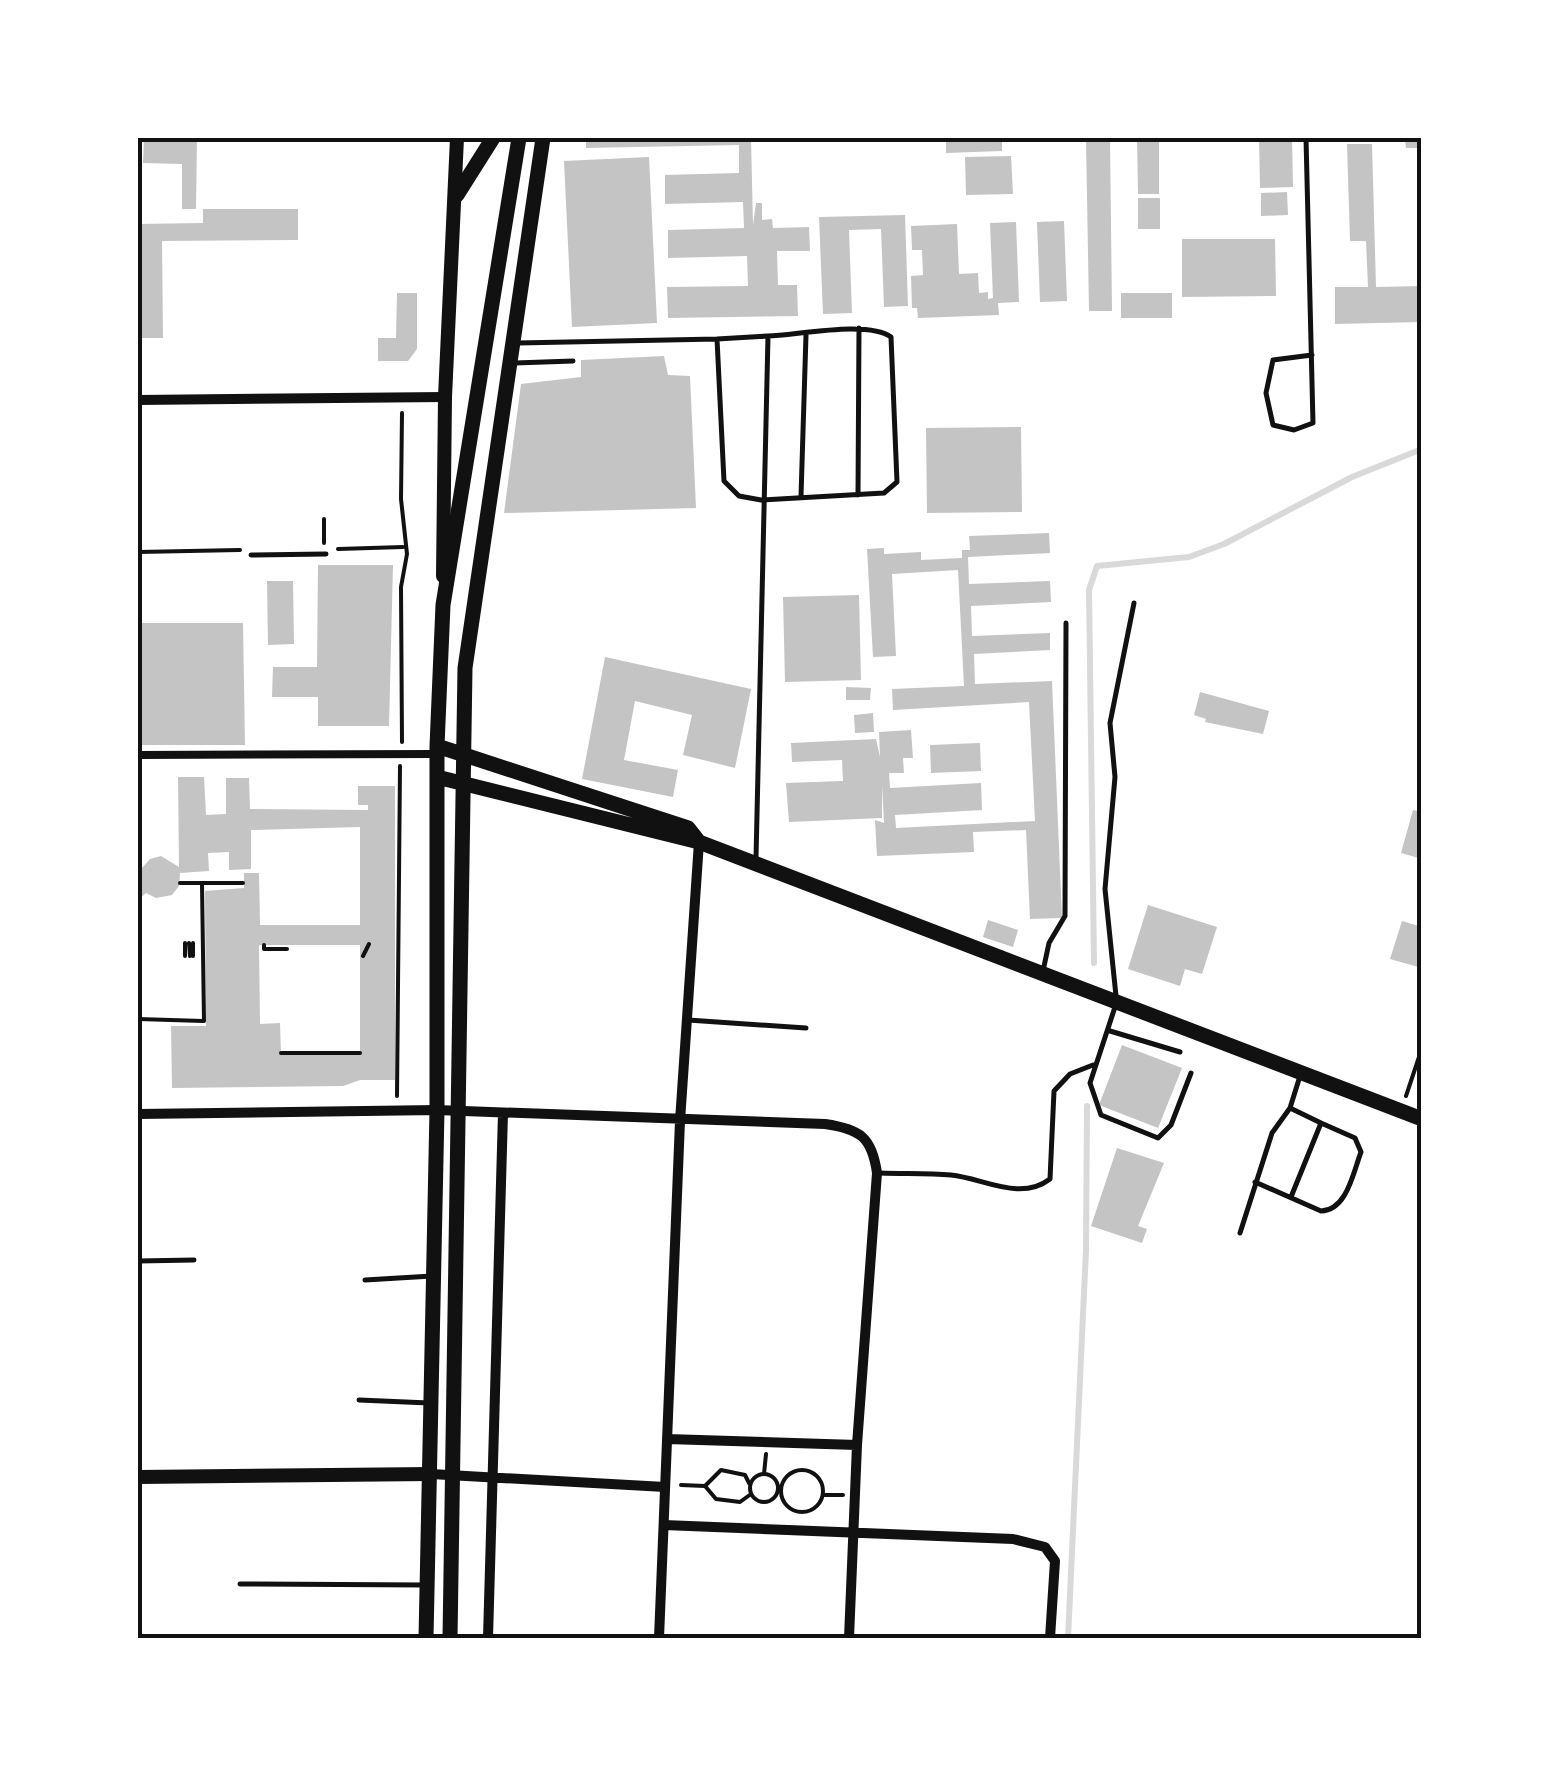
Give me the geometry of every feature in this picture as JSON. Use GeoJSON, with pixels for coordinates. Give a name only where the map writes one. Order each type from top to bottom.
{"type":"FeatureCollection","features":[{"type":"Feature","properties":{"kind":"main road"},"geometry":{"type":"LineString","coordinates":[[457,196],[493,138]]}},
{"type":"Feature","properties":{"kind":"main road"},"geometry":{"type":"LineString","coordinates":[[426,1638],[432,1474],[437,750],[443,605],[519,138]]}},
{"type":"Feature","properties":{"kind":"main road"},"geometry":{"type":"LineString","coordinates":[[450,1638],[464,756],[470,620],[543,138]]}},
{"type":"Feature","properties":{"kind":"main road"},"geometry":{"type":"LineString","coordinates":[[437,750],[688,828],[698,842]]}},
{"type":"Feature","properties":{"kind":"main road"},"geometry":{"type":"LineString","coordinates":[[437,777],[698,842],[1421,1117]]}},
{"type":"Feature","properties":{"kind":"street"},"geometry":{"type":"LineString","coordinates":[[443,605],[445,398],[457,138]]}},
{"type":"Feature","properties":{"kind":"street"},"geometry":{"type":"LineString","coordinates":[[138,400],[445,398]]}},
{"type":"Feature","properties":{"kind":"street"},"geometry":{"type":"LineString","coordinates":[[138,755],[400,754],[437,750]]}},
{"type":"Feature","properties":{"kind":"street"},"geometry":{"type":"LineString","coordinates":[[659,1638],[664,1525],[670,1486],[667,1439],[680,1120],[698,842]]}},
{"type":"Feature","properties":{"kind":"street"},"geometry":{"type":"LineString","coordinates":[[138,1114],[436,1110],[850,1128],[871,1143],[876,1173],[857,1444],[850,1638]]}},
{"type":"Feature","properties":{"kind":"street"},"geometry":{"type":"LineString","coordinates":[[488,1638],[503,1113]]}},
{"type":"Feature","properties":{"kind":"street"},"geometry":{"type":"LineString","coordinates":[[667,1439],[857,1444]]}},
{"type":"Feature","properties":{"kind":"street"},"geometry":{"type":"LineString","coordinates":[[138,1477],[455,1474],[670,1486]]}},
{"type":"Feature","properties":{"kind":"street"},"geometry":{"type":"LineString","coordinates":[[664,1525],[1013,1539],[1045,1548],[1054,1562],[1050,1638]]}},
{"type":"Feature","properties":{"kind":"lane"},"geometry":{"type":"LineString","coordinates":[[1306,138],[1314,423],[1294,430],[1273,425],[1266,394],[1273,360],[1312,355]]}},
{"type":"Feature","properties":{"kind":"lane"},"geometry":{"type":"LineString","coordinates":[[510,344],[768,336],[859,328],[883,331],[893,343],[897,482],[891,490],[761,500],[739,496],[724,480],[717,338]]}},
{"type":"Feature","properties":{"kind":"lane"},"geometry":{"type":"LineString","coordinates":[[858,494],[859,328]]}},
{"type":"Feature","properties":{"kind":"lane"},"geometry":{"type":"LineString","coordinates":[[800,496],[806,334]]}},
{"type":"Feature","properties":{"kind":"lane"},"geometry":{"type":"LineString","coordinates":[[755,866],[768,336]]}},
{"type":"Feature","properties":{"kind":"lane"},"geometry":{"type":"LineString","coordinates":[[507,363],[573,361]]}},
{"type":"Feature","properties":{"kind":"lane"},"geometry":{"type":"LineString","coordinates":[[248,552],[325,552]]}},
{"type":"Feature","properties":{"kind":"lane"},"geometry":{"type":"LineString","coordinates":[[1134,603],[1110,723],[1115,776],[1105,890],[1116,1002],[1110,1031],[1093,1066],[1092,1098],[1101,1115],[1158,1138],[1171,1124],[1191,1073]]}},
{"type":"Feature","properties":{"kind":"lane"},"geometry":{"type":"LineString","coordinates":[[1043,974],[1050,943],[1065,916],[1066,622]]}},
{"type":"Feature","properties":{"kind":"lane"},"geometry":{"type":"LineString","coordinates":[[685,1020],[806,1028]]}},
{"type":"Feature","properties":{"kind":"lane"},"geometry":{"type":"LineString","coordinates":[[1110,1031],[1180,1052]]}},
{"type":"Feature","properties":{"kind":"lane"},"geometry":{"type":"LineString","coordinates":[[876,1173],[956,1175],[986,1185],[1039,1187],[1050,1179],[1053,1160],[1054,1092],[1070,1074],[1093,1066]]}},
{"type":"Feature","properties":{"kind":"lane"},"geometry":{"type":"LineString","coordinates":[[1240,1232],[1272,1133],[1290,1108],[1301,1073]]}},
{"type":"Feature","properties":{"kind":"lane"},"geometry":{"type":"LineString","coordinates":[[1255,1182],[1321,1211],[1341,1204],[1361,1152],[1355,1138],[1290,1108]]}},
{"type":"Feature","properties":{"kind":"lane"},"geometry":{"type":"LineString","coordinates":[[1291,1196],[1321,1122]]}},
{"type":"Feature","properties":{"kind":"lane"},"geometry":{"type":"LineString","coordinates":[[138,1261],[194,1260]]}},
{"type":"Feature","properties":{"kind":"lane"},"geometry":{"type":"LineString","coordinates":[[365,1280],[434,1276]]}},
{"type":"Feature","properties":{"kind":"lane"},"geometry":{"type":"LineString","coordinates":[[360,1400],[432,1402]]}},
{"type":"Feature","properties":{"kind":"lane"},"geometry":{"type":"LineString","coordinates":[[240,1584],[428,1585]]}},
{"type":"Feature","properties":{"kind":"path"},"geometry":{"type":"LineString","coordinates":[[397,1111],[400,754],[404,711],[401,586],[407,554],[403,546],[404,398]]}},
{"type":"Feature","properties":{"kind":"path"},"geometry":{"type":"LineString","coordinates":[[324,519],[325,552]]}},
{"type":"Feature","properties":{"kind":"path"},"geometry":{"type":"LineString","coordinates":[[312,549],[325,552],[403,546]]}},
{"type":"Feature","properties":{"kind":"path"},"geometry":{"type":"LineString","coordinates":[[138,552],[248,552]]}},
{"type":"Feature","properties":{"kind":"path"},"geometry":{"type":"LineString","coordinates":[[180,883],[244,883]]}},
{"type":"Feature","properties":{"kind":"path"},"geometry":{"type":"LineString","coordinates":[[138,1019],[205,1021],[202,884]]}},
{"type":"Feature","properties":{"kind":"path"},"geometry":{"type":"LineString","coordinates":[[188,943],[188,956]]}},
{"type":"Feature","properties":{"kind":"path"},"geometry":{"type":"LineString","coordinates":[[363,956],[369,944]]}},
{"type":"Feature","properties":{"kind":"path"},"geometry":{"type":"LineString","coordinates":[[264,945],[264,949],[287,950]]}},
{"type":"Feature","properties":{"kind":"path"},"geometry":{"type":"LineString","coordinates":[[1402,1111],[1422,1048]]}},
{"type":"Feature","properties":{"kind":"path"},"geometry":{"type":"LineString","coordinates":[[280,1052],[360,1052]]}},
{"type":"Feature","properties":{"kind":"path"},"geometry":{"type":"LineString","coordinates":[[750,1484],[764,1474],[766,1449]]}},
{"type":"Feature","properties":{"kind":"path"},"geometry":{"type":"LineString","coordinates":[[670,1486],[705,1486],[721,1470],[745,1475],[751,1494]]}},
{"type":"Feature","properties":{"kind":"path"},"geometry":{"type":"LineString","coordinates":[[751,1494],[766,1502],[791,1472],[804,1470],[820,1481],[823,1495]]}},
{"type":"Feature","properties":{"kind":"path"},"geometry":{"type":"LineString","coordinates":[[764,1474],[772,1477],[784,1503],[795,1512],[810,1511],[823,1495]]}},
{"type":"Feature","properties":{"kind":"path"},"geometry":{"type":"LineString","coordinates":[[705,1486],[716,1499],[740,1502],[751,1494]]}},
{"type":"Feature","properties":{"kind":"path"},"geometry":{"type":"LineString","coordinates":[[823,1495],[845,1496]]}},
{"type":"Feature","properties":{"kind":"building"},"geometry":{"type":"Polygon","coordinates":[[[144,138],[197,138],[196,209],[182,209],[182,164],[143,163],[144,138]]]}},
{"type":"Feature","properties":{"kind":"building"},"geometry":{"type":"Polygon","coordinates":[[[586,138],[751,138],[753,225],[756,203],[762,203],[762,220],[772,219],[773,228],[809,227],[810,251],[777,251],[778,285],[797,285],[798,316],[668,318],[667,287],[748,286],[747,256],[668,258],[668,230],[744,228],[743,202],[665,204],[665,175],[739,173],[739,145],[586,148],[586,138]]]}},
{"type":"Feature","properties":{"kind":"building"},"geometry":{"type":"Polygon","coordinates":[[[946,138],[1002,138],[1002,151],[946,153],[946,138]]]}},
{"type":"Feature","properties":{"kind":"building"},"geometry":{"type":"Polygon","coordinates":[[[1086,138],[1110,138],[1112,311],[1089,311],[1086,138]]]}},
{"type":"Feature","properties":{"kind":"building"},"geometry":{"type":"Polygon","coordinates":[[[1137,138],[1159,138],[1159,194],[1138,194],[1137,138]]]}},
{"type":"Feature","properties":{"kind":"building"},"geometry":{"type":"Polygon","coordinates":[[[1259,138],[1292,138],[1293,187],[1260,188],[1259,138]]]}},
{"type":"Feature","properties":{"kind":"building"},"geometry":{"type":"Polygon","coordinates":[[[1405,138],[1422,138],[1422,148],[1406,148],[1405,138]]]}},
{"type":"Feature","properties":{"kind":"building"},"geometry":{"type":"Polygon","coordinates":[[[1347,144],[1372,144],[1376,287],[1422,286],[1422,322],[1335,324],[1335,287],[1368,287],[1366,241],[1350,241],[1347,144]]]}},
{"type":"Feature","properties":{"kind":"building"},"geometry":{"type":"Polygon","coordinates":[[[1011,156],[1013,194],[966,195],[965,157],[1011,156]]]}},
{"type":"Feature","properties":{"kind":"building"},"geometry":{"type":"Polygon","coordinates":[[[649,157],[657,323],[572,327],[564,161],[649,157]]]}},
{"type":"Feature","properties":{"kind":"building"},"geometry":{"type":"Polygon","coordinates":[[[1287,192],[1288,215],[1261,216],[1261,193],[1287,192]]]}},
{"type":"Feature","properties":{"kind":"building"},"geometry":{"type":"Polygon","coordinates":[[[1138,198],[1160,198],[1160,229],[1138,229],[1138,198]]]}},
{"type":"Feature","properties":{"kind":"building"},"geometry":{"type":"Polygon","coordinates":[[[203,209],[298,209],[298,240],[162,241],[163,338],[138,338],[138,224],[203,223],[203,209]]]}},
{"type":"Feature","properties":{"kind":"building"},"geometry":{"type":"Polygon","coordinates":[[[905,215],[908,306],[884,307],[881,229],[849,230],[852,313],[823,314],[819,217],[905,215]]]}},
{"type":"Feature","properties":{"kind":"building"},"geometry":{"type":"Polygon","coordinates":[[[1064,221],[1067,301],[1040,302],[1037,222],[1064,221]]]}},
{"type":"Feature","properties":{"kind":"building"},"geometry":{"type":"Polygon","coordinates":[[[1016,222],[1019,302],[998,303],[999,315],[918,318],[917,308],[912,308],[911,276],[923,275],[922,250],[912,250],[911,226],[957,224],[959,274],[978,273],[979,293],[988,292],[988,299],[993,298],[990,223],[1016,222]]]}},
{"type":"Feature","properties":{"kind":"building"},"geometry":{"type":"Polygon","coordinates":[[[1182,239],[1275,239],[1276,296],[1182,297],[1182,239]]]}},
{"type":"Feature","properties":{"kind":"building"},"geometry":{"type":"Polygon","coordinates":[[[397,293],[417,293],[417,349],[408,361],[378,361],[378,338],[396,338],[397,293]]]}},
{"type":"Feature","properties":{"kind":"building"},"geometry":{"type":"Polygon","coordinates":[[[1121,293],[1172,293],[1172,318],[1121,318],[1121,293]]]}},
{"type":"Feature","properties":{"kind":"building"},"geometry":{"type":"Polygon","coordinates":[[[664,356],[668,375],[690,376],[696,508],[504,513],[521,384],[581,377],[581,360],[664,356]]]}},
{"type":"Feature","properties":{"kind":"building"},"geometry":{"type":"Polygon","coordinates":[[[1021,427],[1022,512],[927,513],[926,428],[1021,427]]]}},
{"type":"Feature","properties":{"kind":"building"},"geometry":{"type":"Polygon","coordinates":[[[1049,533],[1050,553],[968,557],[969,584],[1050,581],[1051,602],[971,606],[972,636],[1050,633],[1050,650],[974,654],[975,684],[1052,681],[1062,918],[1030,919],[1026,830],[973,832],[974,852],[877,856],[875,820],[884,823],[882,785],[882,818],[789,822],[786,783],[843,781],[842,760],[792,762],[791,743],[876,739],[880,757],[879,732],[911,730],[913,758],[903,758],[904,773],[889,773],[890,788],[981,783],[982,810],[895,815],[896,828],[1035,821],[1029,702],[893,710],[892,689],[964,686],[958,570],[892,574],[896,656],[873,657],[867,549],[884,548],[884,554],[921,552],[921,560],[962,558],[962,550],[970,550],[969,536],[1049,533]]]}},
{"type":"Feature","properties":{"kind":"building"},"geometry":{"type":"Polygon","coordinates":[[[318,565],[393,565],[389,726],[318,726],[318,697],[272,697],[273,667],[317,667],[318,565]]]}},
{"type":"Feature","properties":{"kind":"building"},"geometry":{"type":"Polygon","coordinates":[[[267,581],[293,581],[294,644],[268,645],[267,581]]]}},
{"type":"Feature","properties":{"kind":"building"},"geometry":{"type":"Polygon","coordinates":[[[859,595],[861,680],[785,682],[783,597],[859,595]]]}},
{"type":"Feature","properties":{"kind":"building"},"geometry":{"type":"Polygon","coordinates":[[[141,623],[243,623],[245,745],[138,745],[141,623]]]}},
{"type":"Feature","properties":{"kind":"building"},"geometry":{"type":"Polygon","coordinates":[[[605,657],[751,689],[735,768],[683,755],[692,715],[635,701],[624,760],[678,770],[673,797],[582,779],[605,657]]]}},
{"type":"Feature","properties":{"kind":"building"},"geometry":{"type":"Polygon","coordinates":[[[846,687],[871,688],[870,700],[846,700],[846,687]]]}},
{"type":"Feature","properties":{"kind":"building"},"geometry":{"type":"Polygon","coordinates":[[[1200,692],[1269,711],[1263,734],[1205,722],[1206,719],[1194,715],[1200,692]]]}},
{"type":"Feature","properties":{"kind":"building"},"geometry":{"type":"Polygon","coordinates":[[[873,713],[874,732],[855,733],[854,715],[873,713]]]}},
{"type":"Feature","properties":{"kind":"building"},"geometry":{"type":"Polygon","coordinates":[[[980,743],[981,771],[931,773],[930,745],[980,743]]]}},
{"type":"Feature","properties":{"kind":"building"},"geometry":{"type":"Polygon","coordinates":[[[178,777],[204,777],[206,815],[226,814],[226,778],[249,778],[250,809],[368,810],[368,805],[358,805],[358,786],[395,786],[395,1080],[360,1080],[343,1086],[172,1088],[171,1026],[206,1026],[205,891],[244,888],[244,873],[259,873],[260,925],[360,925],[360,827],[251,830],[251,869],[229,870],[229,852],[208,853],[209,871],[180,873],[179,886],[172,895],[156,898],[146,893],[138,900],[141,869],[150,859],[161,856],[179,867],[178,777]],[[259,945],[260,1024],[280,1023],[281,1055],[360,1055],[360,945],[259,945]]]}},
{"type":"Feature","properties":{"kind":"building"},"geometry":{"type":"Polygon","coordinates":[[[1413,810],[1422,812],[1422,859],[1401,853],[1413,810]]]}},
{"type":"Feature","properties":{"kind":"building"},"geometry":{"type":"Polygon","coordinates":[[[1148,905],[1217,927],[1202,974],[1185,969],[1180,986],[1128,969],[1148,905]]]}},
{"type":"Feature","properties":{"kind":"building"},"geometry":{"type":"Polygon","coordinates":[[[988,920],[1018,930],[1013,947],[983,937],[988,920]]]}},
{"type":"Feature","properties":{"kind":"building"},"geometry":{"type":"Polygon","coordinates":[[[1402,921],[1422,927],[1422,968],[1390,959],[1402,921]]]}},
{"type":"Feature","properties":{"kind":"building"},"geometry":{"type":"Polygon","coordinates":[[[1122,1045],[1182,1068],[1158,1128],[1099,1105],[1122,1045]]]}},
{"type":"Feature","properties":{"kind":"building"},"geometry":{"type":"Polygon","coordinates":[[[1117,1148],[1164,1163],[1138,1226],[1147,1229],[1142,1243],[1091,1226],[1117,1148]]]}},
{"type":"Feature","properties":{"kind":"waterway"},"geometry":{"type":"LineString","coordinates":[[1094,963],[1089,590],[1097,566],[1189,557],[1224,544],[1352,477],[1422,449]]}},
{"type":"Feature","properties":{"kind":"waterway"},"geometry":{"type":"LineString","coordinates":[[1068,1638],[1086,1250],[1087,1106]]}}]}
